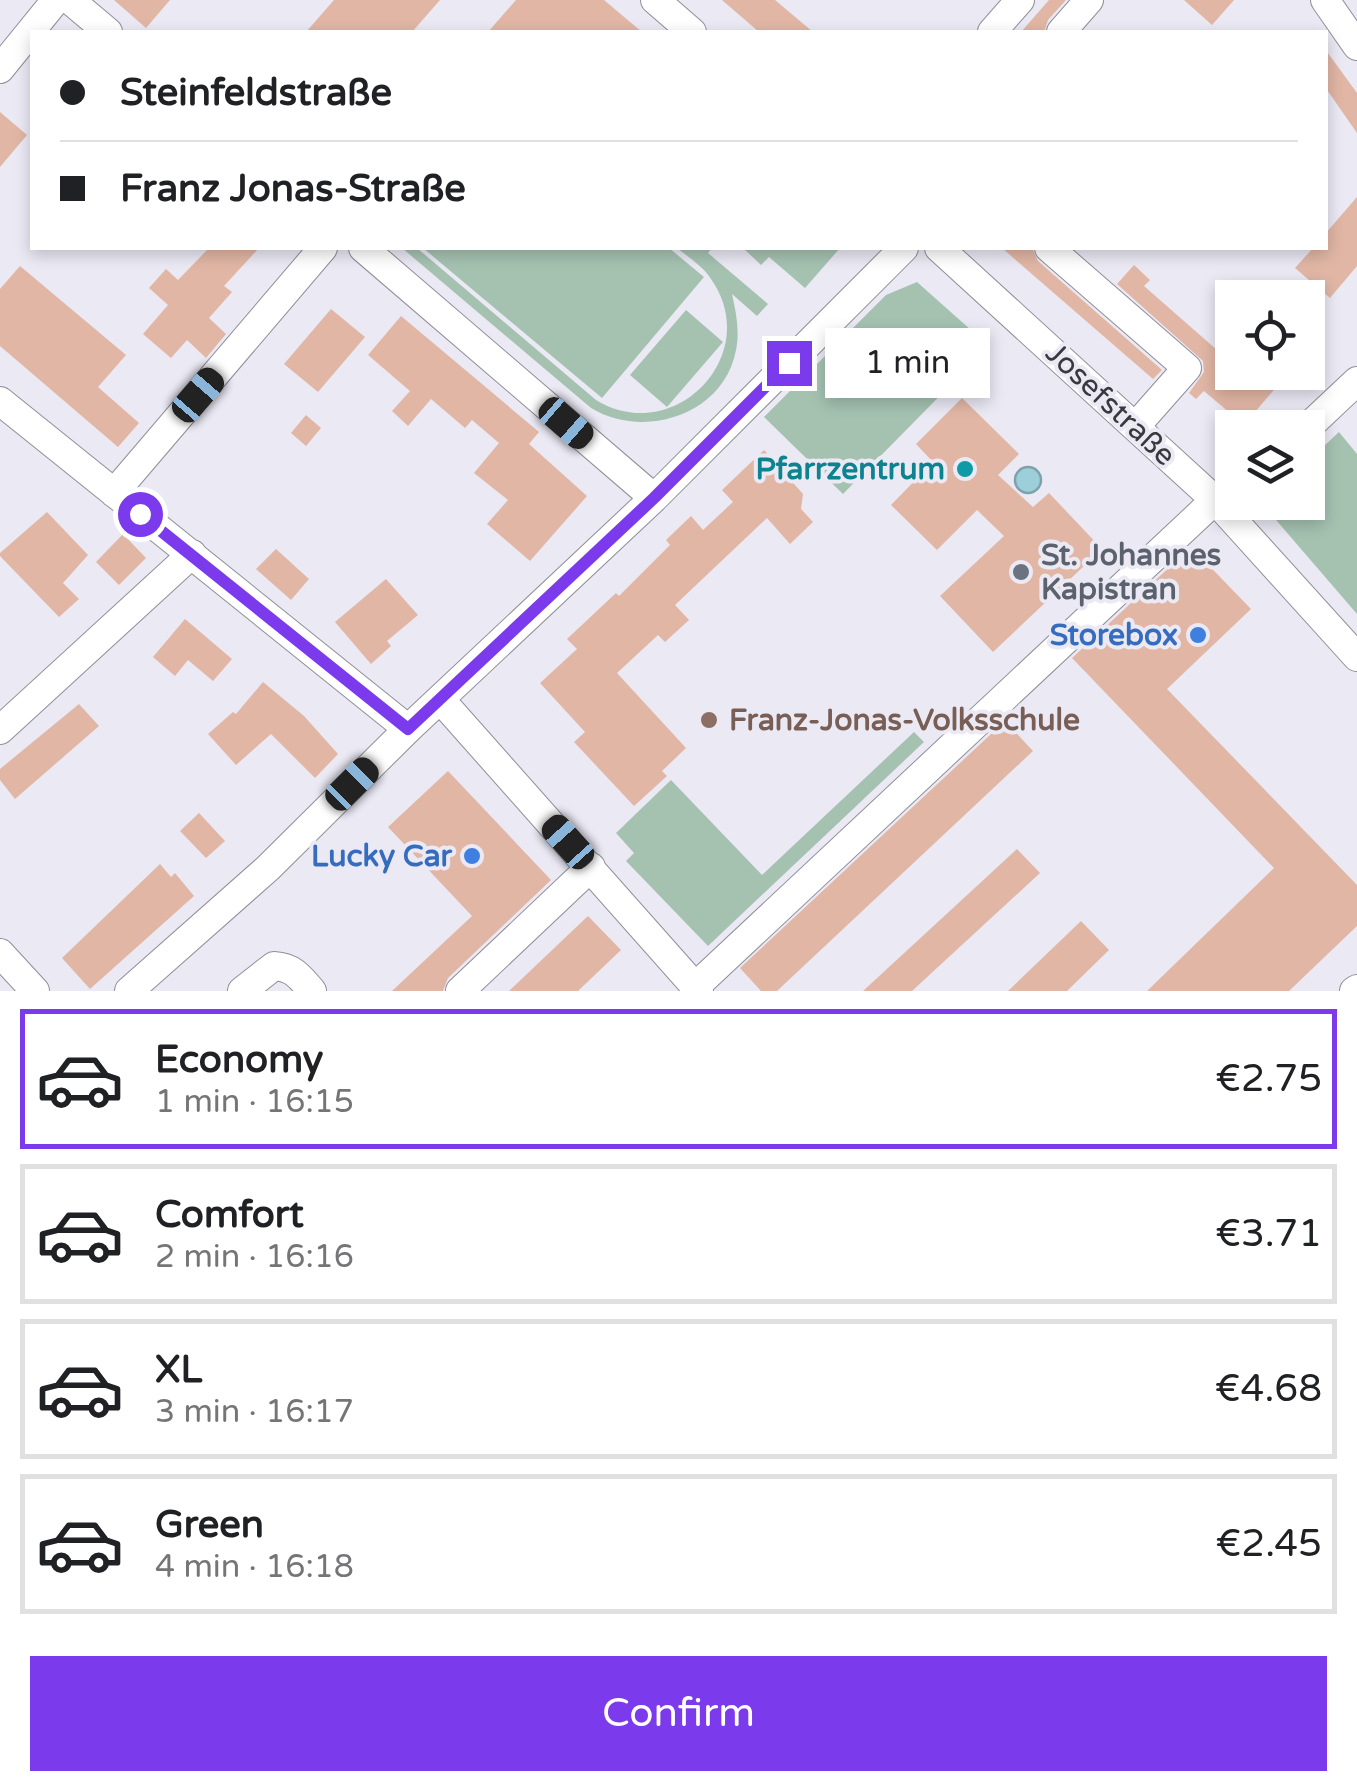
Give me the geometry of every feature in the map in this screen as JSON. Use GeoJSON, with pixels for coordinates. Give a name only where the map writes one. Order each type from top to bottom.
{"type":"FeatureCollection","features":[{"type":"Feature","properties":{"kind":"street"},"geometry":{"type":"LineString","coordinates":[[32,30],[56,0]]}},
{"type":"Feature","properties":{"kind":"street"},"geometry":{"type":"LineString","coordinates":[[70,0],[106,30]]}},
{"type":"Feature","properties":{"kind":"street"},"geometry":{"type":"LineString","coordinates":[[654,0],[690,30]]}},
{"type":"Feature","properties":{"kind":"street"},"geometry":{"type":"LineString","coordinates":[[994,30],[1020,0]]}},
{"type":"Feature","properties":{"kind":"street"},"geometry":{"type":"LineString","coordinates":[[1063,30],[1089,0]]}},
{"type":"Feature","properties":{"kind":"street"},"geometry":{"type":"LineString","coordinates":[[1339,6],[1357,46]]}},
{"type":"Feature","properties":{"kind":"street"},"geometry":{"type":"LineString","coordinates":[[0,69],[30,32]]}},
{"type":"Feature","properties":{"kind":"street"},"geometry":{"type":"LineString","coordinates":[[114,494],[321,250]]}},
{"type":"Feature","properties":{"kind":"street"},"geometry":{"type":"LineString","coordinates":[[365,250],[654,498]]}},
{"type":"Feature","properties":{"kind":"street"},"geometry":{"type":"LineString","coordinates":[[129,991],[268,868],[408,729],[654,498],[902,250]]}},
{"type":"Feature","properties":{"kind":"street","name":"Josefstraße"},"geometry":{"type":"LineString","coordinates":[[941,250],[1215,495]]}},
{"type":"Feature","properties":{"kind":"street"},"geometry":{"type":"LineString","coordinates":[[1051,250],[1187,368],[1135,427]]}},
{"type":"Feature","properties":{"kind":"street"},"geometry":{"type":"LineString","coordinates":[[1325,411],[1357,381]]}},
{"type":"Feature","properties":{"kind":"street"},"geometry":{"type":"LineString","coordinates":[[0,400],[408,729]]}},
{"type":"Feature","properties":{"kind":"street"},"geometry":{"type":"LineString","coordinates":[[440,699],[697,989],[1215,509]]}},
{"type":"Feature","properties":{"kind":"street","name":"Josefstraße"},"geometry":{"type":"LineString","coordinates":[[1239,520],[1357,657]]}},
{"type":"Feature","properties":{"kind":"street"},"geometry":{"type":"LineString","coordinates":[[0,730],[192,554]]}},
{"type":"Feature","properties":{"kind":"street"},"geometry":{"type":"LineString","coordinates":[[460,991],[591,867]]}},
{"type":"Feature","properties":{"kind":"street"},"geometry":{"type":"LineString","coordinates":[[0,953],[35,991]]}},
{"type":"Feature","properties":{"kind":"street"},"geometry":{"type":"LineString","coordinates":[[242,991],[274,966],[297,973],[312,991]]}},
{"type":"Feature","properties":{"kind":"green space"},"geometry":{"type":"Polygon","coordinates":[[[404,250],[419,250],[596,400],[626,412],[655,412],[681,403],[703,386],[719,363],[726,336],[725,308],[708,274],[680,250],[710,250],[708,253],[768,304],[757,316],[732,294],[738,329],[736,350],[716,391],[699,405],[657,421],[634,422],[591,408],[404,250]]]}},
{"type":"Feature","properties":{"kind":"green space"},"geometry":{"type":"Polygon","coordinates":[[[425,250],[671,250],[704,277],[602,398],[425,250]]]}},
{"type":"Feature","properties":{"kind":"green space"},"geometry":{"type":"Polygon","coordinates":[[[745,250],[838,250],[805,288],[769,257],[761,265],[745,250]]]}},
{"type":"Feature","properties":{"kind":"green space"},"geometry":{"type":"Polygon","coordinates":[[[917,282],[989,346],[843,494],[764,417],[886,295],[917,282]]]}},
{"type":"Feature","properties":{"kind":"green space"},"geometry":{"type":"Polygon","coordinates":[[[686,310],[723,342],[667,407],[630,375],[686,310]]]}},
{"type":"Feature","properties":{"kind":"green space"},"geometry":{"type":"Polygon","coordinates":[[[1339,432],[1357,454],[1357,614],[1276,520],[1325,520],[1325,445],[1339,432]]]}},
{"type":"Feature","properties":{"kind":"green space"},"geometry":{"type":"Polygon","coordinates":[[[914,732],[924,742],[708,946],[626,861],[634,853],[616,833],[671,780],[762,875],[914,732]]]}},
{"type":"Feature","properties":{"kind":"water"},"geometry":{"type":"Polygon","coordinates":[[[1028,467],[1037,471],[1041,480],[1037,489],[1028,493],[1019,489],[1015,480],[1019,471],[1028,467]]]}},
{"type":"Feature","properties":{"kind":"building"},"geometry":{"type":"Polygon","coordinates":[[[114,0],[170,0],[146,28],[114,0]]]}},
{"type":"Feature","properties":{"kind":"building"},"geometry":{"type":"Polygon","coordinates":[[[334,0],[440,0],[414,30],[308,30],[334,0]]]}},
{"type":"Feature","properties":{"kind":"building"},"geometry":{"type":"Polygon","coordinates":[[[516,0],[604,0],[640,30],[490,30],[516,0]]]}},
{"type":"Feature","properties":{"kind":"building"},"geometry":{"type":"Polygon","coordinates":[[[722,0],[775,0],[811,30],[757,30],[722,0]]]}},
{"type":"Feature","properties":{"kind":"building"},"geometry":{"type":"Polygon","coordinates":[[[1049,0],[1066,0],[1048,20],[1045,30],[1023,30],[1049,0]]]}},
{"type":"Feature","properties":{"kind":"building"},"geometry":{"type":"Polygon","coordinates":[[[1184,0],[1234,0],[1212,25],[1184,0]]]}},
{"type":"Feature","properties":{"kind":"building"},"geometry":{"type":"Polygon","coordinates":[[[1328,53],[1357,93],[1357,133],[1328,91],[1328,53]]]}},
{"type":"Feature","properties":{"kind":"building"},"geometry":{"type":"Polygon","coordinates":[[[0,112],[27,135],[0,167],[0,112]]]}},
{"type":"Feature","properties":{"kind":"building"},"geometry":{"type":"Polygon","coordinates":[[[1357,197],[1357,266],[1330,298],[1325,294],[1325,280],[1309,280],[1295,268],[1311,250],[1328,250],[1328,231],[1357,197]]]}},
{"type":"Feature","properties":{"kind":"building"},"geometry":{"type":"Polygon","coordinates":[[[207,250],[257,250],[224,286],[232,292],[209,318],[226,334],[206,358],[187,340],[171,358],[143,334],[168,305],[149,288],[166,269],[178,280],[207,250]]]}},
{"type":"Feature","properties":{"kind":"building"},"geometry":{"type":"Polygon","coordinates":[[[1004,250],[1033,250],[1038,261],[1162,370],[1153,379],[1004,250]]]}},
{"type":"Feature","properties":{"kind":"building"},"geometry":{"type":"Polygon","coordinates":[[[1134,265],[1150,280],[1144,286],[1215,348],[1215,390],[1274,390],[1257,410],[1226,410],[1204,391],[1196,399],[1189,393],[1204,372],[1203,361],[1117,284],[1134,265]]]}},
{"type":"Feature","properties":{"kind":"building"},"geometry":{"type":"Polygon","coordinates":[[[20,266],[126,355],[98,387],[139,423],[118,447],[0,346],[0,289],[20,266]]]}},
{"type":"Feature","properties":{"kind":"building"},"geometry":{"type":"Polygon","coordinates":[[[331,309],[365,337],[318,392],[284,364],[331,309]]]}},
{"type":"Feature","properties":{"kind":"building"},"geometry":{"type":"Polygon","coordinates":[[[401,316],[539,432],[529,444],[587,496],[530,561],[487,524],[508,500],[474,473],[499,443],[472,420],[465,428],[431,399],[408,426],[392,411],[410,391],[368,355],[401,316]]]}},
{"type":"Feature","properties":{"kind":"building"},"geometry":{"type":"Polygon","coordinates":[[[962,398],[1019,454],[998,475],[1033,507],[1049,493],[1102,549],[993,652],[940,596],[1004,536],[977,510],[937,550],[891,505],[933,462],[916,444],[962,398]]]}},
{"type":"Feature","properties":{"kind":"building"},"geometry":{"type":"Polygon","coordinates":[[[306,415],[321,428],[306,446],[291,433],[306,415]]]}},
{"type":"Feature","properties":{"kind":"building","name":"Franz-Jonas-Volksschule"},"geometry":{"type":"Polygon","coordinates":[[[764,450],[803,494],[801,509],[813,522],[790,544],[767,518],[675,605],[689,620],[665,642],[658,635],[617,673],[686,748],[662,771],[667,776],[634,806],[574,742],[585,732],[540,683],[577,649],[567,639],[616,593],[619,596],[670,545],[666,540],[691,516],[703,530],[733,502],[722,490],[764,450]]]}},
{"type":"Feature","properties":{"kind":"building"},"geometry":{"type":"Polygon","coordinates":[[[47,512],[88,555],[63,583],[79,599],[59,617],[0,556],[47,512]]]}},
{"type":"Feature","properties":{"kind":"building"},"geometry":{"type":"Polygon","coordinates":[[[123,534],[146,558],[119,585],[96,562],[123,534]]]}},
{"type":"Feature","properties":{"kind":"building"},"geometry":{"type":"Polygon","coordinates":[[[1191,547],[1251,609],[1167,689],[1357,885],[1357,926],[1289,991],[1147,991],[1274,868],[1072,658],[1191,547]]]}},
{"type":"Feature","properties":{"kind":"building"},"geometry":{"type":"Polygon","coordinates":[[[276,549],[309,579],[291,600],[256,569],[276,549]]]}},
{"type":"Feature","properties":{"kind":"building"},"geometry":{"type":"Polygon","coordinates":[[[386,579],[418,615],[387,641],[391,646],[371,664],[335,622],[386,579]]]}},
{"type":"Feature","properties":{"kind":"building"},"geometry":{"type":"Polygon","coordinates":[[[185,619],[232,659],[213,681],[188,660],[175,676],[153,657],[185,619]]]}},
{"type":"Feature","properties":{"kind":"building"},"geometry":{"type":"Polygon","coordinates":[[[263,682],[304,716],[338,754],[315,778],[271,734],[236,765],[208,734],[233,712],[236,714],[263,682]]]}},
{"type":"Feature","properties":{"kind":"building"},"geometry":{"type":"Polygon","coordinates":[[[79,704],[99,726],[15,799],[0,780],[0,769],[79,704]]]}},
{"type":"Feature","properties":{"kind":"building"},"geometry":{"type":"Polygon","coordinates":[[[1005,721],[1033,751],[777,991],[761,991],[740,968],[1005,721]]]}},
{"type":"Feature","properties":{"kind":"building","name":"Lucky Car"},"geometry":{"type":"Polygon","coordinates":[[[448,771],[551,880],[448,978],[443,991],[392,991],[472,916],[388,827],[448,771]]]}},
{"type":"Feature","properties":{"kind":"building"},"geometry":{"type":"Polygon","coordinates":[[[199,813],[225,841],[206,858],[180,831],[199,813]]]}},
{"type":"Feature","properties":{"kind":"building"},"geometry":{"type":"Polygon","coordinates":[[[1017,849],[1040,873],[912,991],[863,991],[1017,849]]]}},
{"type":"Feature","properties":{"kind":"building"},"geometry":{"type":"Polygon","coordinates":[[[160,864],[171,877],[175,873],[194,896],[90,989],[62,958],[160,864]]]}},
{"type":"Feature","properties":{"kind":"building"},"geometry":{"type":"Polygon","coordinates":[[[588,916],[621,950],[578,991],[509,991],[588,916]]]}},
{"type":"Feature","properties":{"kind":"building"},"geometry":{"type":"Polygon","coordinates":[[[1081,921],[1109,950],[1067,991],[1008,991],[1081,921]]]}},
{"type":"Feature","properties":{"kind":"place","name":"Pfarrzentrum"},"geometry":{"type":"Point","coordinates":[965,469]}},
{"type":"Feature","properties":{"kind":"place","name":"St. Johannes Kapistran"},"geometry":{"type":"Point","coordinates":[1021,572]}},
{"type":"Feature","properties":{"kind":"place","name":"Storebox"},"geometry":{"type":"Point","coordinates":[1198,635]}},
{"type":"Feature","properties":{"kind":"place","name":"Franz-Jonas-Volksschule"},"geometry":{"type":"Point","coordinates":[709,720]}},
{"type":"Feature","properties":{"kind":"place","name":"Lucky Car"},"geometry":{"type":"Point","coordinates":[472,856]}},
{"type":"Feature","properties":{"kind":"route"},"geometry":{"type":"LineString","coordinates":[[140,514],[408,729],[654,498],[789,363]]}}]}
